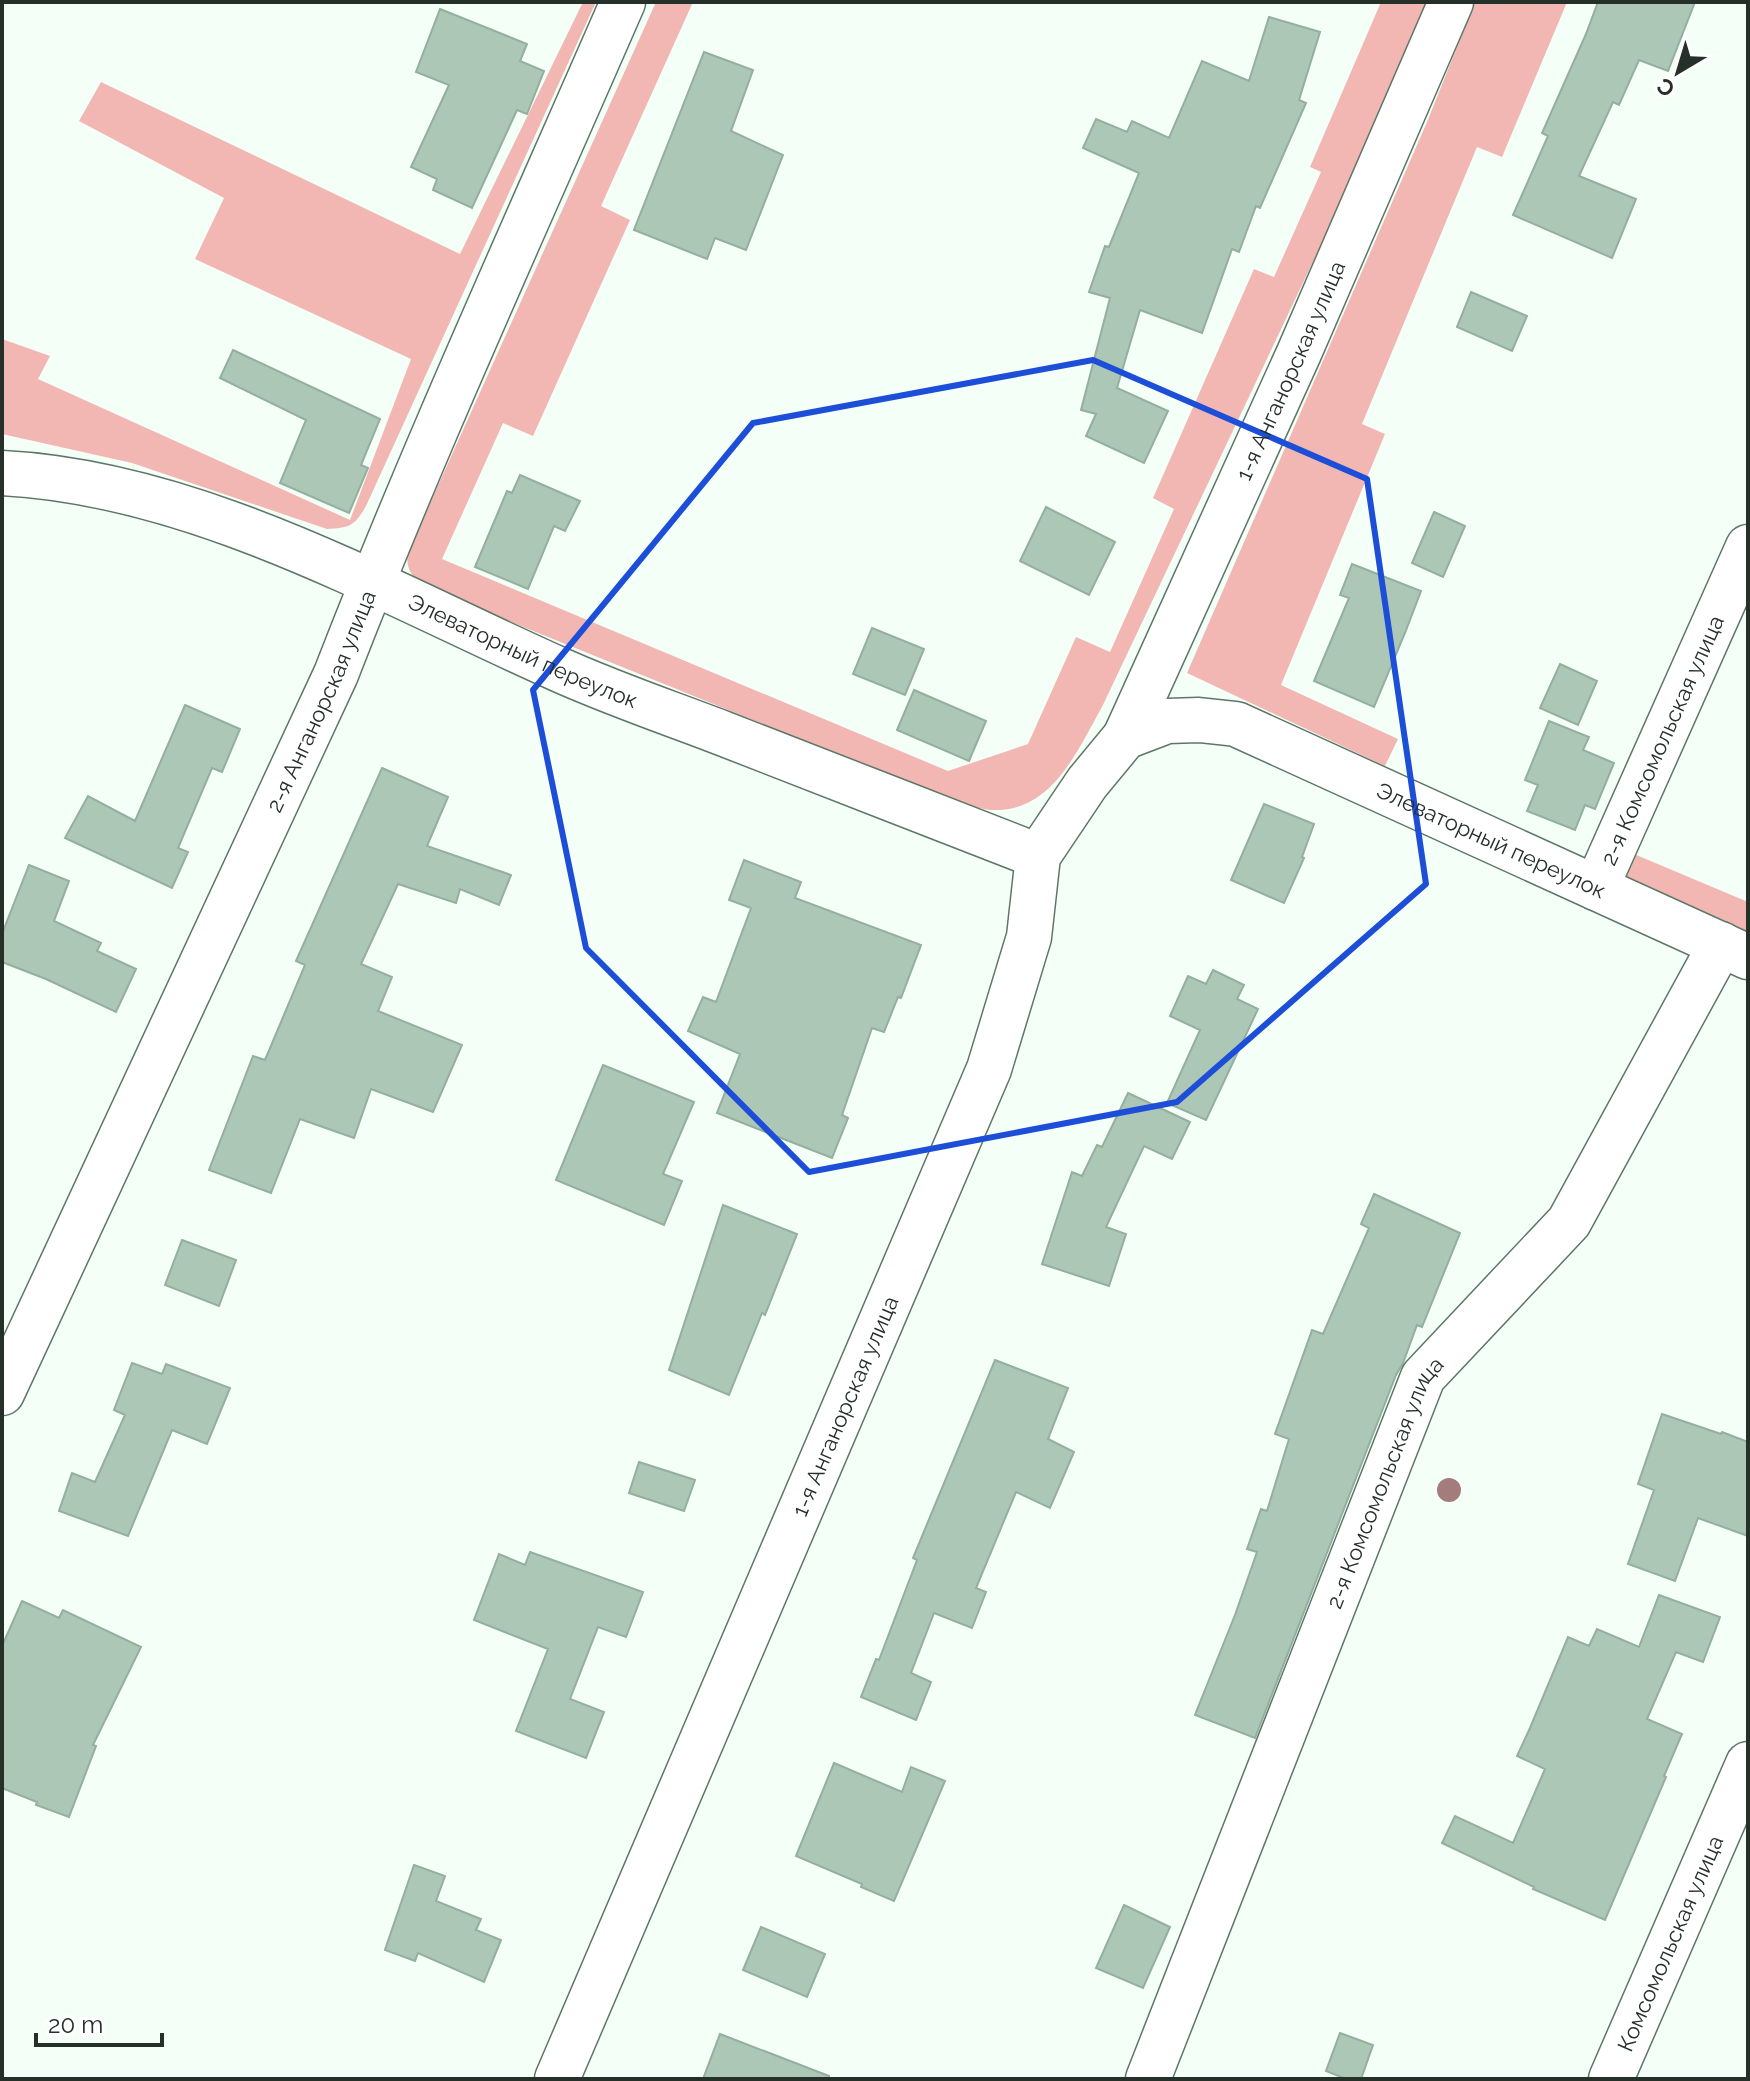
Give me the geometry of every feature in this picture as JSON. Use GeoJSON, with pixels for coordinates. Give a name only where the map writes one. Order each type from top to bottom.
{"type":"FeatureCollection","features":[{"type":"Feature","properties":{"kind":"street","name":"2-я Анганорская улица"},"geometry":{"type":"LineString","coordinates":[[2,1393],[336,674],[372,582],[623,2]]}},
{"type":"Feature","properties":{"kind":"street","name":"1-я Анганорская улица"},"geometry":{"type":"LineString","coordinates":[[557,2079],[989,1069],[1029,937],[1038,856],[1087,783],[1125,737],[1299,353],[1451,2]]}},
{"type":"Feature","properties":{"kind":"street","name":"Элеваторный переулок"},"geometry":{"type":"LineString","coordinates":[[2,473],[100,486],[187,509],[258,534],[372,582],[561,670],[1038,856]]}},
{"type":"Feature","properties":{"kind":"street","name":"2-я Комсомольская улица"},"geometry":{"type":"LineString","coordinates":[[1596,888],[1748,547]]}},
{"type":"Feature","properties":{"kind":"street","name":"1-я Анганорская улица"},"geometry":{"type":"LineString","coordinates":[[1125,737],[1167,721],[1236,724]]}},
{"type":"Feature","properties":{"kind":"street","name":"Элеваторный переулок"},"geometry":{"type":"LineString","coordinates":[[1236,724],[1734,951]]}},
{"type":"Feature","properties":{"kind":"street","name":"2-я Комсомольская улица"},"geometry":{"type":"LineString","coordinates":[[1148,2079],[1423,1377],[1569,1222],[1734,951]]}},
{"type":"Feature","properties":{"kind":"street","name":"Комсомольская улица"},"geometry":{"type":"LineString","coordinates":[[1611,2079],[1748,1764]]}},
{"type":"Feature","properties":{"kind":"highlighted area"},"geometry":{"type":"Polygon","coordinates":[[[1093,360],[1367,479],[1426,884],[1177,1102],[809,1172],[586,948],[533,690],[753,423],[1093,360]]]}},
{"type":"Feature","properties":{"kind":"shaded area"},"geometry":{"type":"Polygon","coordinates":[[[583,2],[596,2],[366,506],[355,522],[346,527],[327,529],[132,463],[2,434],[2,339],[50,356],[38,379],[350,520],[411,359],[195,259],[224,198],[79,121],[101,82],[460,254],[583,2]]]}},
{"type":"Feature","properties":{"kind":"shaded area"},"geometry":{"type":"Polygon","coordinates":[[[656,2],[693,2],[601,206],[630,220],[533,436],[503,423],[442,559],[948,771],[1028,744],[1076,637],[1110,652],[1174,509],[1153,498],[1254,269],[1274,277],[1321,172],[1310,167],[1381,2],[1429,2],[1337,211],[1102,707],[1060,776],[1031,801],[1012,808],[991,810],[938,795],[425,587],[410,572],[408,552],[656,2]]]}},
{"type":"Feature","properties":{"kind":"shaded area"},"geometry":{"type":"Polygon","coordinates":[[[1475,2],[1567,2],[1502,157],[1477,147],[1362,424],[1385,434],[1281,685],[1398,739],[1385,766],[1187,673],[1427,122],[1475,2]]]}},
{"type":"Feature","properties":{"kind":"shaded area"},"geometry":{"type":"Polygon","coordinates":[[[1634,854],[1748,902],[1748,939],[1622,882],[1634,854]]]}},
{"type":"Feature","properties":{"kind":"building"},"geometry":{"type":"Polygon","coordinates":[[[1598,2],[1695,2],[1668,71],[1639,60],[1619,105],[1613,102],[1579,176],[1636,199],[1612,258],[1513,215],[1548,136],[1542,133],[1598,2]]]}},
{"type":"Feature","properties":{"kind":"building"},"geometry":{"type":"Polygon","coordinates":[[[440,9],[527,44],[520,61],[544,71],[527,114],[517,110],[472,208],[433,190],[437,179],[411,167],[449,85],[416,72],[440,9]]]}},
{"type":"Feature","properties":{"kind":"building"},"geometry":{"type":"Polygon","coordinates":[[[1269,17],[1320,32],[1299,100],[1306,103],[1260,208],[1256,206],[1239,252],[1232,249],[1202,333],[1140,310],[1117,388],[1168,411],[1144,463],[1086,436],[1096,414],[1081,410],[1110,298],[1089,292],[1105,246],[1109,247],[1139,173],[1083,148],[1096,119],[1127,132],[1132,121],[1169,138],[1202,61],[1249,81],[1269,17]]]}},
{"type":"Feature","properties":{"kind":"building"},"geometry":{"type":"Polygon","coordinates":[[[704,52],[753,70],[731,131],[783,155],[746,250],[715,238],[707,259],[634,230],[704,52]]]}},
{"type":"Feature","properties":{"kind":"building"},"geometry":{"type":"Polygon","coordinates":[[[1471,292],[1527,316],[1512,351],[1457,327],[1471,292]]]}},
{"type":"Feature","properties":{"kind":"building"},"geometry":{"type":"Polygon","coordinates":[[[233,350],[380,419],[361,465],[368,468],[349,513],[280,483],[306,420],[220,378],[233,350]]]}},
{"type":"Feature","properties":{"kind":"building"},"geometry":{"type":"Polygon","coordinates":[[[520,475],[580,501],[565,531],[554,526],[528,589],[475,567],[507,491],[512,493],[520,475]]]}},
{"type":"Feature","properties":{"kind":"building"},"geometry":{"type":"Polygon","coordinates":[[[1046,507],[1115,542],[1089,595],[1020,561],[1046,507]]]}},
{"type":"Feature","properties":{"kind":"building"},"geometry":{"type":"Polygon","coordinates":[[[1434,512],[1465,526],[1443,577],[1412,563],[1434,512]]]}},
{"type":"Feature","properties":{"kind":"building"},"geometry":{"type":"Polygon","coordinates":[[[1352,564],[1421,591],[1374,707],[1314,681],[1349,598],[1340,595],[1352,564]]]}},
{"type":"Feature","properties":{"kind":"building"},"geometry":{"type":"Polygon","coordinates":[[[872,628],[924,649],[905,695],[853,674],[872,628]]]}},
{"type":"Feature","properties":{"kind":"building"},"geometry":{"type":"Polygon","coordinates":[[[1560,664],[1597,681],[1578,725],[1540,708],[1560,664]]]}},
{"type":"Feature","properties":{"kind":"building"},"geometry":{"type":"Polygon","coordinates":[[[914,690],[986,721],[969,761],[897,730],[914,690]]]}},
{"type":"Feature","properties":{"kind":"building"},"geometry":{"type":"Polygon","coordinates":[[[185,705],[240,729],[222,772],[212,768],[178,848],[188,852],[172,888],[65,838],[88,796],[135,821],[185,705]]]}},
{"type":"Feature","properties":{"kind":"building"},"geometry":{"type":"Polygon","coordinates":[[[1549,721],[1589,737],[1583,750],[1614,763],[1595,809],[1585,805],[1575,830],[1527,811],[1538,785],[1525,780],[1549,721]]]}},
{"type":"Feature","properties":{"kind":"building"},"geometry":{"type":"Polygon","coordinates":[[[382,768],[448,797],[427,846],[511,875],[499,905],[460,889],[456,903],[398,884],[361,964],[392,977],[378,1011],[462,1045],[433,1112],[371,1089],[354,1138],[300,1119],[271,1193],[209,1170],[253,1056],[265,1060],[305,965],[296,961],[382,768]]]}},
{"type":"Feature","properties":{"kind":"building"},"geometry":{"type":"Polygon","coordinates":[[[1264,804],[1314,824],[1304,858],[1284,903],[1231,880],[1264,804]]]}},
{"type":"Feature","properties":{"kind":"building"},"geometry":{"type":"Polygon","coordinates":[[[744,860],[801,882],[795,898],[921,945],[884,1032],[872,1028],[842,1115],[848,1118],[832,1158],[717,1113],[740,1054],[688,1031],[703,997],[716,1002],[751,908],[729,900],[744,860]]]}},
{"type":"Feature","properties":{"kind":"building"},"geometry":{"type":"Polygon","coordinates":[[[29,865],[69,881],[54,921],[101,943],[97,951],[136,969],[116,1012],[2,962],[2,934],[29,865]]]}},
{"type":"Feature","properties":{"kind":"building"},"geometry":{"type":"Polygon","coordinates":[[[1213,970],[1244,985],[1237,999],[1258,1009],[1206,1120],[1167,1103],[1200,1030],[1170,1016],[1188,976],[1206,984],[1213,970]]]}},
{"type":"Feature","properties":{"kind":"building"},"geometry":{"type":"Polygon","coordinates":[[[603,1065],[694,1102],[663,1174],[682,1181],[664,1225],[556,1180],[603,1065]]]}},
{"type":"Feature","properties":{"kind":"building"},"geometry":{"type":"Polygon","coordinates":[[[1128,1093],[1190,1122],[1172,1159],[1144,1146],[1106,1227],[1126,1234],[1109,1286],[1042,1264],[1072,1172],[1082,1176],[1097,1145],[1102,1147],[1128,1093]]]}},
{"type":"Feature","properties":{"kind":"building"},"geometry":{"type":"Polygon","coordinates":[[[1374,1194],[1460,1233],[1422,1327],[1417,1325],[1396,1375],[1255,1738],[1195,1715],[1257,1552],[1247,1549],[1261,1509],[1267,1511],[1289,1439],[1275,1434],[1312,1330],[1323,1334],[1369,1228],[1361,1224],[1374,1194]]]}},
{"type":"Feature","properties":{"kind":"building"},"geometry":{"type":"Polygon","coordinates":[[[723,1205],[797,1234],[729,1395],[669,1370],[723,1205]]]}},
{"type":"Feature","properties":{"kind":"building"},"geometry":{"type":"Polygon","coordinates":[[[182,1240],[236,1260],[219,1306],[165,1285],[182,1240]]]}},
{"type":"Feature","properties":{"kind":"building"},"geometry":{"type":"Polygon","coordinates":[[[995,1360],[1068,1388],[1048,1439],[1074,1452],[1050,1508],[1016,1492],[976,1588],[986,1592],[972,1628],[934,1613],[911,1673],[931,1682],[916,1720],[861,1697],[876,1659],[879,1660],[917,1560],[913,1558],[995,1360]]]}},
{"type":"Feature","properties":{"kind":"building"},"geometry":{"type":"Polygon","coordinates":[[[132,1363],[162,1374],[166,1364],[230,1388],[207,1444],[172,1430],[128,1536],[59,1511],[72,1473],[95,1482],[125,1415],[114,1410],[132,1363]]]}},
{"type":"Feature","properties":{"kind":"building"},"geometry":{"type":"Polygon","coordinates":[[[1662,1414],[1748,1442],[1748,1536],[1698,1518],[1675,1581],[1628,1564],[1654,1490],[1638,1484],[1662,1414]]]}},
{"type":"Feature","properties":{"kind":"building"},"geometry":{"type":"Polygon","coordinates":[[[639,1462],[695,1480],[684,1511],[629,1493],[639,1462]]]}},
{"type":"Feature","properties":{"kind":"building"},"geometry":{"type":"Polygon","coordinates":[[[530,1552],[643,1592],[626,1637],[598,1627],[570,1699],[604,1712],[586,1758],[516,1731],[548,1649],[474,1620],[499,1554],[525,1565],[530,1552]]]}},
{"type":"Feature","properties":{"kind":"building"},"geometry":{"type":"Polygon","coordinates":[[[1659,1595],[1720,1617],[1703,1662],[1676,1652],[1647,1719],[1682,1734],[1605,1920],[1533,1889],[1442,1843],[1455,1816],[1513,1843],[1545,1769],[1517,1756],[1568,1637],[1589,1646],[1597,1629],[1639,1647],[1659,1595]]]}},
{"type":"Feature","properties":{"kind":"building"},"geometry":{"type":"Polygon","coordinates":[[[22,1601],[59,1618],[63,1610],[141,1647],[93,1745],[96,1746],[69,1817],[2,1788],[2,1646],[22,1601]]]}},
{"type":"Feature","properties":{"kind":"building"},"geometry":{"type":"Polygon","coordinates":[[[834,1763],[902,1792],[911,1767],[945,1781],[894,1901],[796,1856],[834,1763]]]}},
{"type":"Feature","properties":{"kind":"building"},"geometry":{"type":"Polygon","coordinates":[[[414,1865],[445,1876],[436,1901],[481,1919],[476,1930],[501,1940],[484,1982],[418,1953],[415,1961],[385,1950],[414,1865]]]}},
{"type":"Feature","properties":{"kind":"building"},"geometry":{"type":"Polygon","coordinates":[[[1124,1905],[1170,1927],[1143,1988],[1096,1968],[1124,1905]]]}},
{"type":"Feature","properties":{"kind":"building"},"geometry":{"type":"Polygon","coordinates":[[[761,1927],[825,1954],[807,1997],[743,1970],[761,1927]]]}},
{"type":"Feature","properties":{"kind":"building"},"geometry":{"type":"Polygon","coordinates":[[[1340,2033],[1373,2045],[1361,2079],[1346,2079],[1326,2071],[1340,2033]]]}},
{"type":"Feature","properties":{"kind":"building"},"geometry":{"type":"Polygon","coordinates":[[[720,2034],[829,2076],[829,2079],[703,2079],[720,2034]]]}}]}
